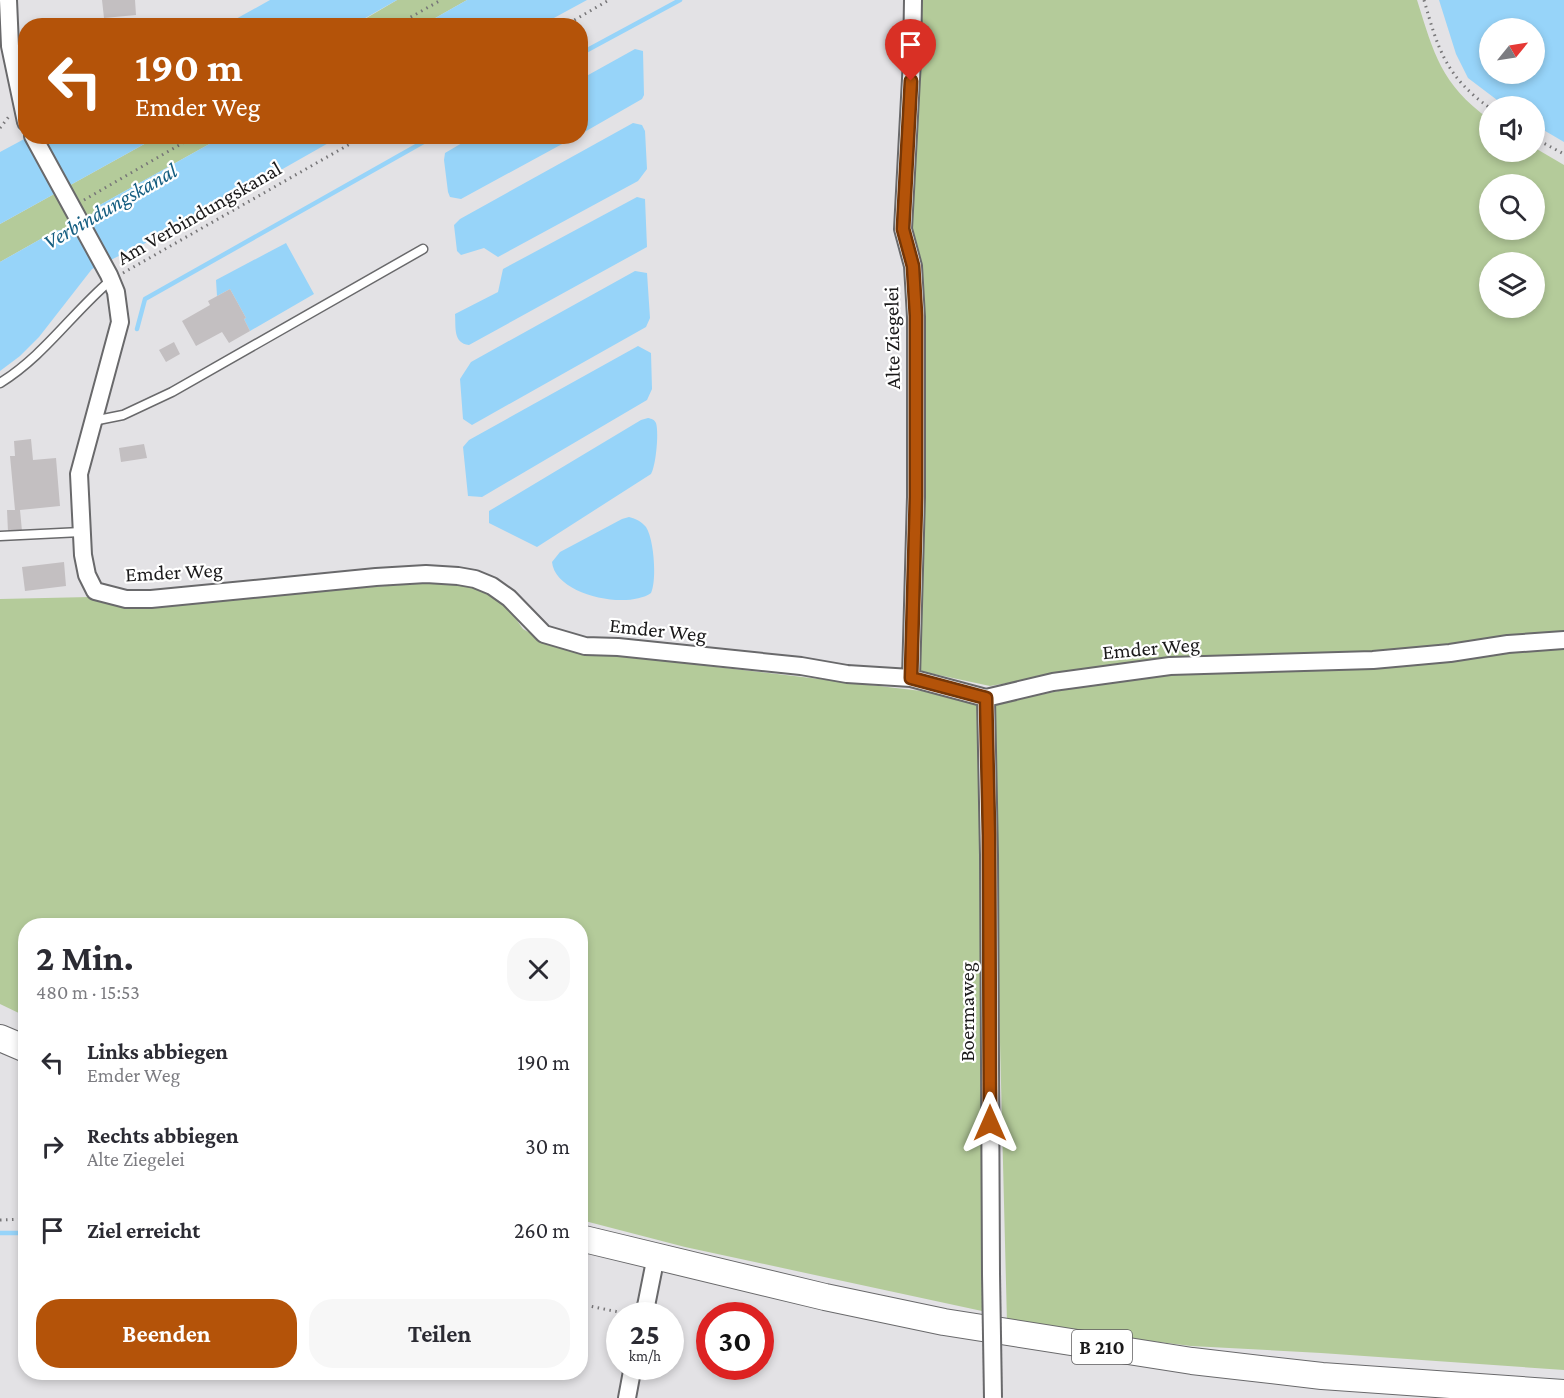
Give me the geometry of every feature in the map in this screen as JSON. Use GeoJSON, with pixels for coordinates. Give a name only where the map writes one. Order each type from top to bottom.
{"type":"FeatureCollection","features":[{"type":"Feature","properties":{"kind":"main road"},"geometry":{"type":"LineString","coordinates":[[0,1038],[18,1046]]}},
{"type":"Feature","properties":{"kind":"main road","name":"B 210"},"geometry":{"type":"LineString","coordinates":[[588,1240],[825,1297],[944,1322],[1192,1361],[1322,1376],[1564,1393]]}},
{"type":"Feature","properties":{"kind":"street"},"geometry":{"type":"LineString","coordinates":[[8,0],[5,46],[18,95]]}},
{"type":"Feature","properties":{"kind":"street","name":"Alte Ziegelei"},"geometry":{"type":"LineString","coordinates":[[911,678],[916,497],[916,316],[913,266],[903,229],[913,0]]}},
{"type":"Feature","properties":{"kind":"street","name":"Emder Weg"},"geometry":{"type":"LineString","coordinates":[[37,144],[109,275],[119,303],[120,322],[79,474],[82,555],[90,584],[95,591],[101,594],[126,599],[151,599],[376,577],[426,574],[458,576],[475,579],[492,586],[508,598],[544,634],[585,646],[618,647],[789,665],[847,674],[911,678],[986,698],[1053,682],[1170,666],[1372,660],[1450,653],[1508,644],[1564,640]]}},
{"type":"Feature","properties":{"kind":"street","name":"Boermaweg"},"geometry":{"type":"LineString","coordinates":[[986,698],[993,1398]]}},
{"type":"Feature","properties":{"kind":"street"},"geometry":{"type":"LineString","coordinates":[[647,1302],[656,1256]]}},
{"type":"Feature","properties":{"kind":"street"},"geometry":{"type":"LineString","coordinates":[[627,1398],[630,1380]]}},
{"type":"Feature","properties":{"kind":"lane"},"geometry":{"type":"LineString","coordinates":[[93,421],[123,415],[172,392],[423,249]]}},
{"type":"Feature","properties":{"kind":"lane"},"geometry":{"type":"LineString","coordinates":[[0,383],[33,360],[109,275]]}},
{"type":"Feature","properties":{"kind":"lane"},"geometry":{"type":"LineString","coordinates":[[0,536],[81,532]]}},
{"type":"Feature","properties":{"kind":"path"},"geometry":{"type":"LineString","coordinates":[[408,18],[441,0]]}},
{"type":"Feature","properties":{"kind":"path"},"geometry":{"type":"LineString","coordinates":[[578,18],[609,0]]}},
{"type":"Feature","properties":{"kind":"path"},"geometry":{"type":"LineString","coordinates":[[1424,0],[1437,44],[1449,68],[1465,89],[1479,100]]}},
{"type":"Feature","properties":{"kind":"path"},"geometry":{"type":"LineString","coordinates":[[72,208],[181,144]]}},
{"type":"Feature","properties":{"kind":"path","name":"Am Verbindungskanal"},"geometry":{"type":"LineString","coordinates":[[109,275],[349,144]]}},
{"type":"Feature","properties":{"kind":"path"},"geometry":{"type":"LineString","coordinates":[[1545,144],[1564,154]]}},
{"type":"Feature","properties":{"kind":"path"},"geometry":{"type":"LineString","coordinates":[[0,1220],[18,1219]]}},
{"type":"Feature","properties":{"kind":"path"},"geometry":{"type":"LineString","coordinates":[[588,1306],[606,1310]]}},
{"type":"Feature","properties":{"kind":"green space"},"geometry":{"type":"Polygon","coordinates":[[[397,0],[467,0],[435,18],[367,18],[397,0]]]}},
{"type":"Feature","properties":{"kind":"green space"},"geometry":{"type":"Polygon","coordinates":[[[919,0],[1417,0],[1441,67],[1460,93],[1479,111],[1479,162],[1545,162],[1545,154],[1564,165],[1564,633],[1371,654],[1102,667],[990,686],[920,671],[921,267],[910,227],[919,0]]]}},
{"type":"Feature","properties":{"kind":"green space"},"geometry":{"type":"Polygon","coordinates":[[[144,144],[209,144],[98,206],[86,222],[78,227],[55,231],[0,262],[0,224],[144,144]]]}},
{"type":"Feature","properties":{"kind":"green space"},"geometry":{"type":"Polygon","coordinates":[[[455,581],[483,590],[506,605],[523,629],[555,647],[981,698],[982,1311],[685,1247],[588,1222],[588,918],[18,918],[18,1013],[0,1004],[0,599],[90,597],[121,605],[455,581]]]}},
{"type":"Feature","properties":{"kind":"green space"},"geometry":{"type":"Polygon","coordinates":[[[1564,646],[1564,1370],[1191,1346],[1007,1323],[996,882],[995,704],[1169,671],[1564,646]]]}},
{"type":"Feature","properties":{"kind":"water"},"geometry":{"type":"Polygon","coordinates":[[[270,0],[397,0],[365,18],[238,18],[270,0]]]}},
{"type":"Feature","properties":{"kind":"water"},"geometry":{"type":"Polygon","coordinates":[[[467,0],[587,0],[554,18],[435,18],[467,0]]]}},
{"type":"Feature","properties":{"kind":"water"},"geometry":{"type":"Polygon","coordinates":[[[1439,0],[1564,0],[1564,142],[1545,131],[1545,96],[1492,96],[1468,78],[1456,54],[1439,0]]]}},
{"type":"Feature","properties":{"kind":"water"},"geometry":{"type":"Polygon","coordinates":[[[635,49],[643,51],[644,95],[642,99],[588,130],[588,75],[635,49]]]}},
{"type":"Feature","properties":{"kind":"water"},"geometry":{"type":"Polygon","coordinates":[[[633,123],[642,125],[645,131],[647,169],[638,181],[498,257],[484,248],[461,255],[457,251],[454,225],[460,219],[633,123]]]}},
{"type":"Feature","properties":{"kind":"water"},"geometry":{"type":"Polygon","coordinates":[[[18,142],[144,144],[0,224],[0,152],[18,142]]]}},
{"type":"Feature","properties":{"kind":"water","name":"Verbindungskanal"},"geometry":{"type":"Polygon","coordinates":[[[209,144],[327,144],[193,220],[92,269],[39,337],[20,356],[0,371],[0,262],[55,231],[78,227],[86,222],[98,206],[209,144]]]}},
{"type":"Feature","properties":{"kind":"water"},"geometry":{"type":"Polygon","coordinates":[[[460,144],[562,144],[461,199],[450,197],[448,192],[445,153],[460,144]]]}},
{"type":"Feature","properties":{"kind":"water"},"geometry":{"type":"Polygon","coordinates":[[[637,197],[645,199],[647,247],[469,345],[460,341],[456,334],[455,314],[498,292],[503,269],[637,197]]]}},
{"type":"Feature","properties":{"kind":"water"},"geometry":{"type":"Polygon","coordinates":[[[286,243],[314,294],[250,331],[244,319],[246,318],[230,289],[217,296],[216,280],[286,243]]]}},
{"type":"Feature","properties":{"kind":"water"},"geometry":{"type":"Polygon","coordinates":[[[635,271],[647,273],[650,318],[646,327],[472,425],[463,419],[460,379],[471,362],[635,271]]]}},
{"type":"Feature","properties":{"kind":"water"},"geometry":{"type":"Polygon","coordinates":[[[638,346],[651,353],[652,389],[647,400],[482,497],[468,496],[463,447],[469,440],[638,346]]]}},
{"type":"Feature","properties":{"kind":"water"},"geometry":{"type":"Polygon","coordinates":[[[653,419],[657,427],[656,457],[651,474],[537,547],[489,523],[489,511],[641,420],[653,419]]]}},
{"type":"Feature","properties":{"kind":"water"},"geometry":{"type":"Polygon","coordinates":[[[629,517],[642,523],[649,533],[654,570],[651,593],[640,598],[626,600],[594,596],[578,591],[556,574],[552,562],[560,552],[629,517]]]}},
{"type":"Feature","properties":{"kind":"building"},"geometry":{"type":"Polygon","coordinates":[[[102,0],[135,0],[136,15],[104,18],[102,0]]]}},
{"type":"Feature","properties":{"kind":"building"},"geometry":{"type":"Polygon","coordinates":[[[230,289],[246,318],[244,319],[250,331],[229,343],[222,332],[196,346],[182,321],[210,305],[208,301],[230,289]]]}},
{"type":"Feature","properties":{"kind":"building"},"geometry":{"type":"Polygon","coordinates":[[[174,342],[180,354],[166,362],[159,350],[174,342]]]}},
{"type":"Feature","properties":{"kind":"building"},"geometry":{"type":"Polygon","coordinates":[[[31,439],[33,460],[56,458],[60,506],[20,510],[22,531],[8,532],[7,510],[15,510],[10,456],[15,456],[14,441],[31,439]]]}},
{"type":"Feature","properties":{"kind":"building"},"geometry":{"type":"Polygon","coordinates":[[[144,444],[147,458],[121,462],[119,448],[144,444]]]}},
{"type":"Feature","properties":{"kind":"building"},"geometry":{"type":"Polygon","coordinates":[[[64,562],[66,586],[25,591],[22,567],[64,562]]]}},
{"type":"Feature","properties":{"kind":"waterway"},"geometry":{"type":"LineString","coordinates":[[588,50],[680,0]]}},
{"type":"Feature","properties":{"kind":"waterway"},"geometry":{"type":"LineString","coordinates":[[137,329],[145,299],[420,144]]}},
{"type":"Feature","properties":{"kind":"waterway"},"geometry":{"type":"LineString","coordinates":[[0,1233],[18,1233]]}},
{"type":"Feature","properties":{"kind":"route"},"geometry":{"type":"LineString","coordinates":[[911,81],[903,229],[913,266],[916,316],[916,497],[911,678],[986,698],[990,1123]]}}]}
